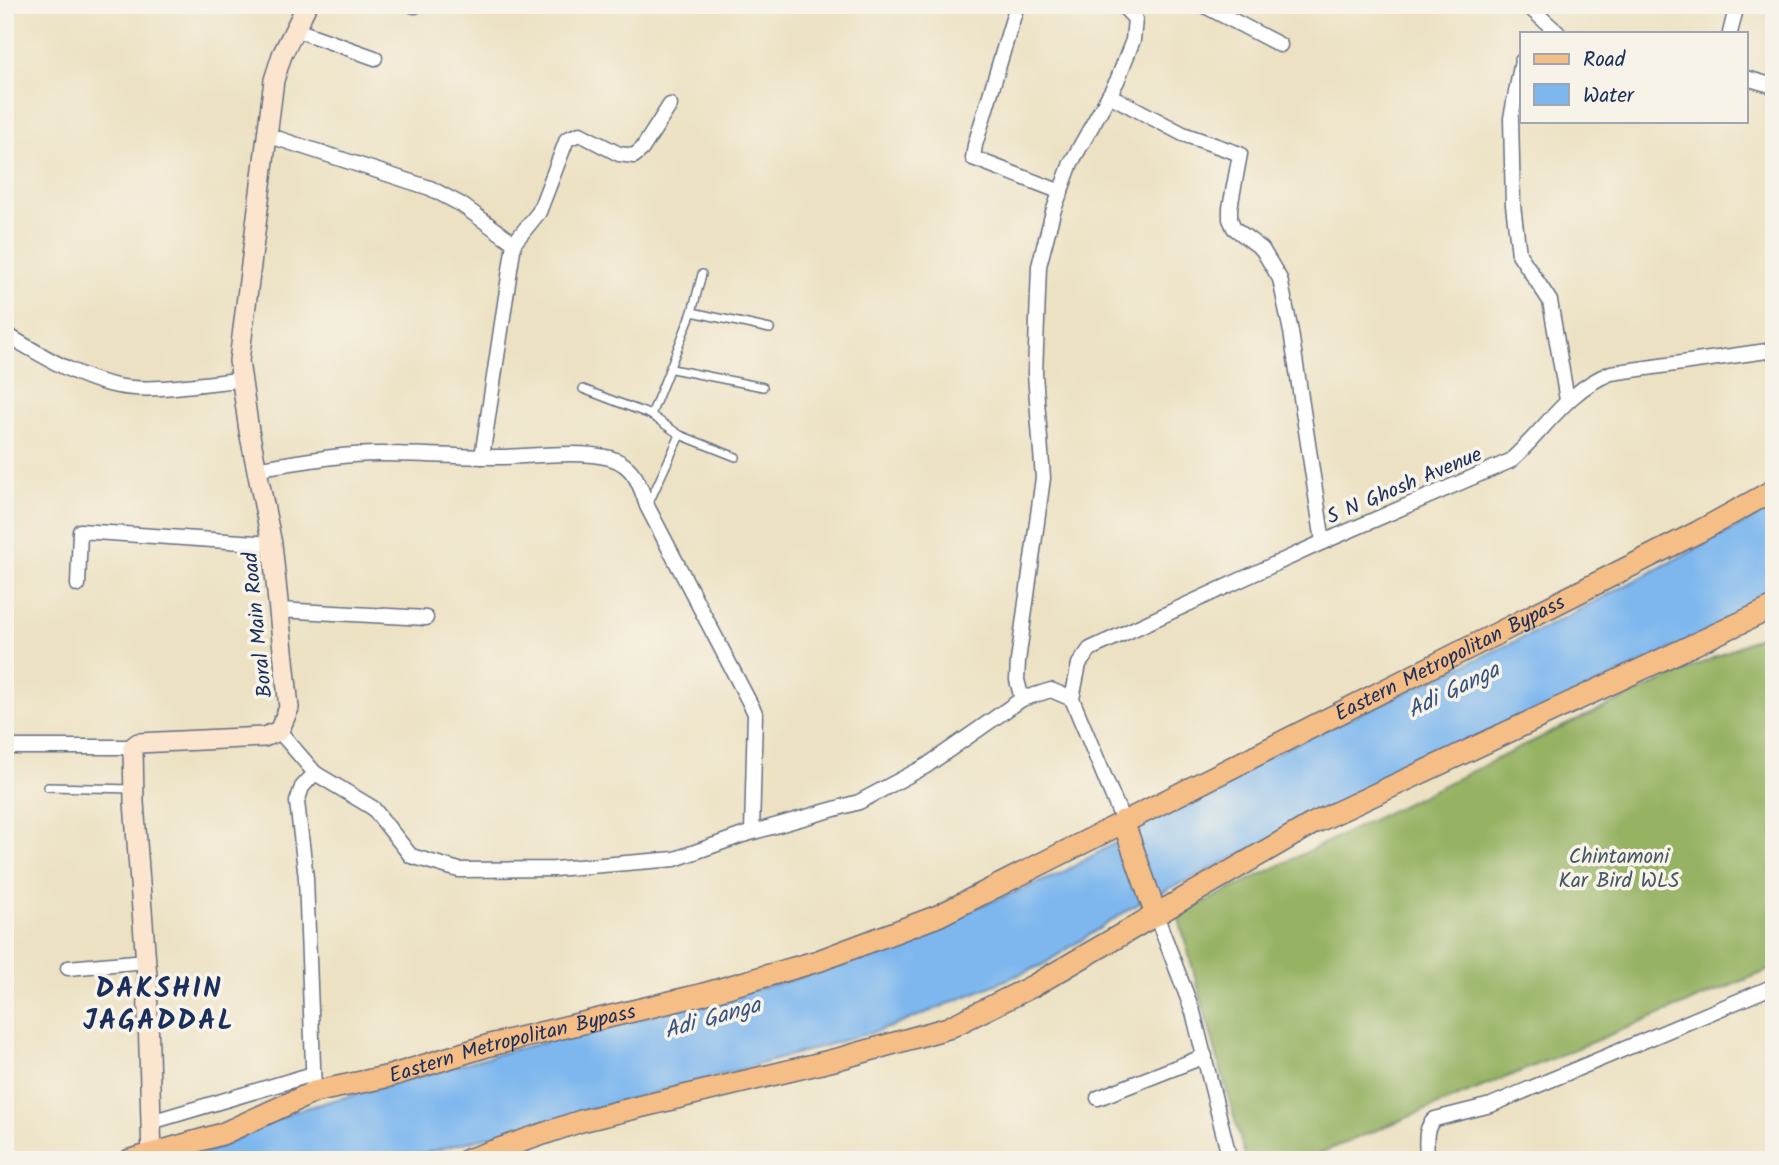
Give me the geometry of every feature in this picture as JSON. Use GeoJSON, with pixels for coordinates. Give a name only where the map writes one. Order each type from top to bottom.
{"type":"FeatureCollection","features":[{"type":"Feature","properties":{"kind":"main road","name":"Boral Main Road"},"geometry":{"type":"LineString","coordinates":[[279,731],[289,708],[272,544],[241,380],[240,340],[274,80],[294,29],[307,5]]}},
{"type":"Feature","properties":{"kind":"main road","name":"Eastern Metropolitan Bypass"},"geometry":{"type":"LineString","coordinates":[[130,1160],[152,1156],[222,1134],[314,1083],[390,1076],[490,1045],[700,995],[818,961],[938,916],[1698,532],[1774,491]]}},
{"type":"Feature","properties":{"kind":"main road"},"geometry":{"type":"LineString","coordinates":[[467,1160],[581,1121],[838,1059],[948,1028],[1033,986],[1312,824],[1774,607]]}},
{"type":"Feature","properties":{"kind":"main road"},"geometry":{"type":"LineString","coordinates":[[152,1156],[146,961],[133,747],[138,743],[264,737],[279,731]]}},
{"type":"Feature","properties":{"kind":"main road"},"geometry":{"type":"LineString","coordinates":[[1123,821],[1156,915]]}},
{"type":"Feature","properties":{"kind":"street"},"geometry":{"type":"LineString","coordinates":[[1017,5],[973,158],[1061,192]]}},
{"type":"Feature","properties":{"kind":"street"},"geometry":{"type":"LineString","coordinates":[[1022,699],[1017,680],[1018,661],[1043,478],[1035,374],[1039,265],[1061,192],[1084,136],[1110,95],[1127,57],[1138,12],[1122,5]]}},
{"type":"Feature","properties":{"kind":"street"},"geometry":{"type":"LineString","coordinates":[[1203,5],[1280,45]]}},
{"type":"Feature","properties":{"kind":"street"},"geometry":{"type":"LineString","coordinates":[[1527,5],[1558,32]]}},
{"type":"Feature","properties":{"kind":"street"},"geometry":{"type":"LineString","coordinates":[[1730,32],[1737,5]]}},
{"type":"Feature","properties":{"kind":"street"},"geometry":{"type":"LineString","coordinates":[[294,29],[374,58]]}},
{"type":"Feature","properties":{"kind":"street"},"geometry":{"type":"LineString","coordinates":[[1520,71],[1511,117],[1513,205],[1519,254],[1549,301],[1567,400]]}},
{"type":"Feature","properties":{"kind":"street"},"geometry":{"type":"LineString","coordinates":[[1748,79],[1774,86]]}},
{"type":"Feature","properties":{"kind":"street"},"geometry":{"type":"LineString","coordinates":[[1110,95],[1183,134],[1240,154],[1230,219],[1234,228],[1262,249],[1280,279],[1292,332],[1323,542]]}},
{"type":"Feature","properties":{"kind":"street"},"geometry":{"type":"LineString","coordinates":[[481,457],[514,243],[539,212],[567,139],[580,134],[619,153],[634,156],[642,149],[670,105]]}},
{"type":"Feature","properties":{"kind":"street"},"geometry":{"type":"LineString","coordinates":[[267,135],[430,188],[462,205],[514,243]]}},
{"type":"Feature","properties":{"kind":"street"},"geometry":{"type":"LineString","coordinates":[[5,334],[57,363],[118,386],[138,388],[241,380]]}},
{"type":"Feature","properties":{"kind":"street","name":"S N Ghosh Avenue"},"geometry":{"type":"LineString","coordinates":[[1072,699],[1079,664],[1090,649],[1323,542],[1510,461],[1535,440],[1567,400],[1588,382],[1611,373],[1774,350]]}},
{"type":"Feature","properties":{"kind":"street"},"geometry":{"type":"LineString","coordinates":[[259,468],[330,457],[379,454],[591,456],[610,458],[627,466],[639,481],[647,506],[755,713],[752,832]]}},
{"type":"Feature","properties":{"kind":"street"},"geometry":{"type":"LineString","coordinates":[[78,585],[80,531],[272,544]]}},
{"type":"Feature","properties":{"kind":"street"},"geometry":{"type":"LineString","coordinates":[[279,610],[426,618]]}},
{"type":"Feature","properties":{"kind":"street"},"geometry":{"type":"LineString","coordinates":[[279,731],[315,773],[373,808],[411,856],[459,870],[651,862],[675,859],[752,832],[840,808],[880,793],[926,766],[1022,699],[1051,690],[1072,699],[1123,821]]}},
{"type":"Feature","properties":{"kind":"street"},"geometry":{"type":"LineString","coordinates":[[5,747],[133,747]]}},
{"type":"Feature","properties":{"kind":"street"},"geometry":{"type":"LineString","coordinates":[[151,1122],[314,1083],[306,878],[297,802],[302,787],[315,773]]}},
{"type":"Feature","properties":{"kind":"street"},"geometry":{"type":"LineString","coordinates":[[1156,915],[1193,1012],[1230,1160]]}},
{"type":"Feature","properties":{"kind":"street"},"geometry":{"type":"LineString","coordinates":[[68,968],[146,961]]}},
{"type":"Feature","properties":{"kind":"street"},"geometry":{"type":"LineString","coordinates":[[1427,1160],[1427,1133],[1435,1119],[1491,1105],[1774,986]]}},
{"type":"Feature","properties":{"kind":"street"},"geometry":{"type":"LineString","coordinates":[[1098,1098],[1205,1056]]}},
{"type":"Feature","properties":{"kind":"lane"},"geometry":{"type":"LineString","coordinates":[[651,415],[672,369],[702,274]]}},
{"type":"Feature","properties":{"kind":"lane"},"geometry":{"type":"LineString","coordinates":[[692,312],[770,328]]}},
{"type":"Feature","properties":{"kind":"lane"},"geometry":{"type":"LineString","coordinates":[[672,369],[762,387]]}},
{"type":"Feature","properties":{"kind":"lane"},"geometry":{"type":"LineString","coordinates":[[583,389],[651,415],[680,435],[736,457]]}},
{"type":"Feature","properties":{"kind":"lane"},"geometry":{"type":"LineString","coordinates":[[647,506],[680,435]]}},
{"type":"Feature","properties":{"kind":"lane"},"geometry":{"type":"LineString","coordinates":[[48,787],[134,789]]}},
{"type":"Feature","properties":{"kind":"green space","name":"Chintamoni Kar Bird WLS"},"geometry":{"type":"Polygon","coordinates":[[[1774,630],[1774,968],[1303,1160],[1246,1160],[1178,915],[1564,726],[1774,630]]]}},
{"type":"Feature","properties":{"kind":"water","name":"Adi Ganga"},"geometry":{"type":"Polygon","coordinates":[[[1774,508],[1774,600],[1139,903],[1042,965],[894,1026],[399,1160],[191,1160],[292,1112],[509,1051],[796,979],[1058,875],[1267,757],[1546,627],[1774,508]]]}},
{"type":"Feature","properties":{"kind":"district","name":"DAKSHIN JAGADDAL"},"geometry":{"type":"Point","coordinates":[159,1003]}}]}
